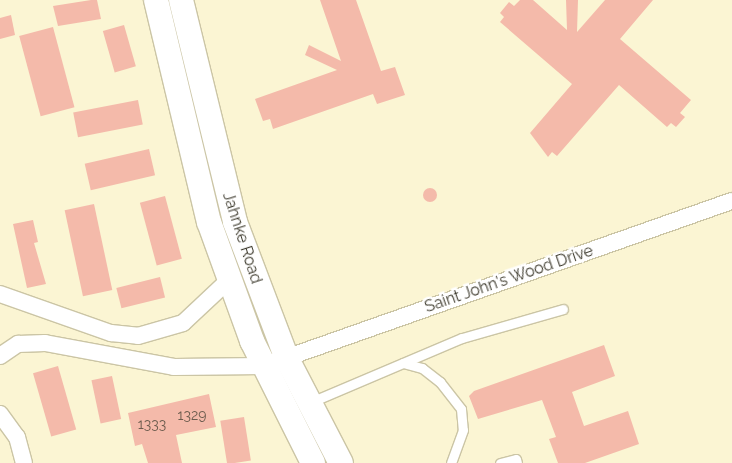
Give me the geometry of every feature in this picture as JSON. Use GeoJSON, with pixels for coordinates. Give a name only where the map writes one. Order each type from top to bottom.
{"type":"FeatureCollection","features":[{"type":"Feature","properties":{"kind":"main road","name":"Jahnke Road"},"geometry":{"type":"LineString","coordinates":[[156,0],[197,182],[229,280],[263,366],[312,463]]}},
{"type":"Feature","properties":{"kind":"main road","name":"Jahnke Road"},"geometry":{"type":"LineString","coordinates":[[181,0],[230,205],[287,359],[308,403],[341,463]]}},
{"type":"Feature","properties":{"kind":"street","name":"Saint John's Wood Drive"},"geometry":{"type":"LineString","coordinates":[[0,356],[18,344],[45,343],[157,365],[263,366],[732,201]]}},
{"type":"Feature","properties":{"kind":"street"},"geometry":{"type":"LineString","coordinates":[[0,294],[111,333],[138,336],[175,327],[229,280]]}},
{"type":"Feature","properties":{"kind":"street"},"geometry":{"type":"LineString","coordinates":[[111,333],[157,365]]}},
{"type":"Feature","properties":{"kind":"street"},"geometry":{"type":"LineString","coordinates":[[0,414],[17,437],[24,463]]}},
{"type":"Feature","properties":{"kind":"lane"},"geometry":{"type":"LineString","coordinates":[[308,403],[462,338],[563,309]]}},
{"type":"Feature","properties":{"kind":"lane"},"geometry":{"type":"LineString","coordinates":[[403,363],[422,368],[440,382],[460,409],[463,430],[451,463]]}},
{"type":"Feature","properties":{"kind":"lane"},"geometry":{"type":"LineString","coordinates":[[500,463],[516,459],[517,463]]}},
{"type":"Feature","properties":{"kind":"building"},"geometry":{"type":"Polygon","coordinates":[[[97,0],[101,19],[58,26],[53,6],[97,0]]]}},
{"type":"Feature","properties":{"kind":"building"},"geometry":{"type":"Polygon","coordinates":[[[320,0],[356,0],[381,71],[395,67],[405,95],[377,104],[373,94],[273,129],[270,119],[263,121],[255,99],[337,70],[305,55],[309,45],[341,61],[320,0]]]}},
{"type":"Feature","properties":{"kind":"building"},"geometry":{"type":"Polygon","coordinates":[[[520,0],[533,0],[567,30],[566,0],[578,0],[577,32],[605,0],[653,0],[620,39],[691,100],[680,113],[685,117],[676,127],[671,123],[667,127],[619,85],[557,156],[552,152],[548,157],[530,133],[572,84],[500,22],[504,17],[500,13],[509,2],[514,6],[520,0]]]}},
{"type":"Feature","properties":{"kind":"building"},"geometry":{"type":"Polygon","coordinates":[[[11,15],[15,35],[0,39],[0,18],[11,15]]]}},
{"type":"Feature","properties":{"kind":"building"},"geometry":{"type":"Polygon","coordinates":[[[124,25],[136,66],[115,72],[103,31],[124,25]]]}},
{"type":"Feature","properties":{"kind":"building"},"geometry":{"type":"Polygon","coordinates":[[[53,27],[74,107],[41,116],[19,36],[53,27]]]}},
{"type":"Feature","properties":{"kind":"building"},"geometry":{"type":"Polygon","coordinates":[[[138,100],[143,125],[78,137],[73,113],[138,100]]]}},
{"type":"Feature","properties":{"kind":"building"},"geometry":{"type":"Polygon","coordinates":[[[149,149],[155,175],[91,190],[85,164],[149,149]]]}},
{"type":"Feature","properties":{"kind":"building"},"geometry":{"type":"Polygon","coordinates":[[[430,188],[435,190],[437,195],[435,200],[430,202],[425,200],[423,195],[425,190],[430,188]]]}},
{"type":"Feature","properties":{"kind":"building"},"geometry":{"type":"Polygon","coordinates":[[[165,196],[182,259],[157,266],[140,203],[165,196]]]}},
{"type":"Feature","properties":{"kind":"building"},"geometry":{"type":"Polygon","coordinates":[[[94,204],[112,290],[83,296],[65,210],[94,204]]]}},
{"type":"Feature","properties":{"kind":"building"},"geometry":{"type":"Polygon","coordinates":[[[33,220],[38,242],[34,243],[46,284],[27,288],[13,224],[33,220]]]}},
{"type":"Feature","properties":{"kind":"building"},"geometry":{"type":"Polygon","coordinates":[[[160,277],[165,297],[121,308],[116,288],[160,277]]]}},
{"type":"Feature","properties":{"kind":"building"},"geometry":{"type":"Polygon","coordinates":[[[604,345],[615,376],[572,392],[584,426],[628,411],[639,444],[585,463],[558,463],[549,439],[556,437],[542,400],[478,419],[469,396],[474,391],[604,345]]]}},
{"type":"Feature","properties":{"kind":"building"},"geometry":{"type":"Polygon","coordinates":[[[58,366],[76,429],[51,437],[33,373],[58,366]]]}},
{"type":"Feature","properties":{"kind":"building"},"geometry":{"type":"Polygon","coordinates":[[[112,376],[121,419],[101,423],[91,380],[112,376]]]}},
{"type":"Feature","properties":{"kind":"building"},"geometry":{"type":"Polygon","coordinates":[[[209,394],[216,427],[176,435],[182,463],[148,463],[142,444],[135,446],[128,413],[209,394]]]}},
{"type":"Feature","properties":{"kind":"building"},"geometry":{"type":"Polygon","coordinates":[[[244,417],[251,460],[227,463],[220,421],[244,417]]]}}]}
